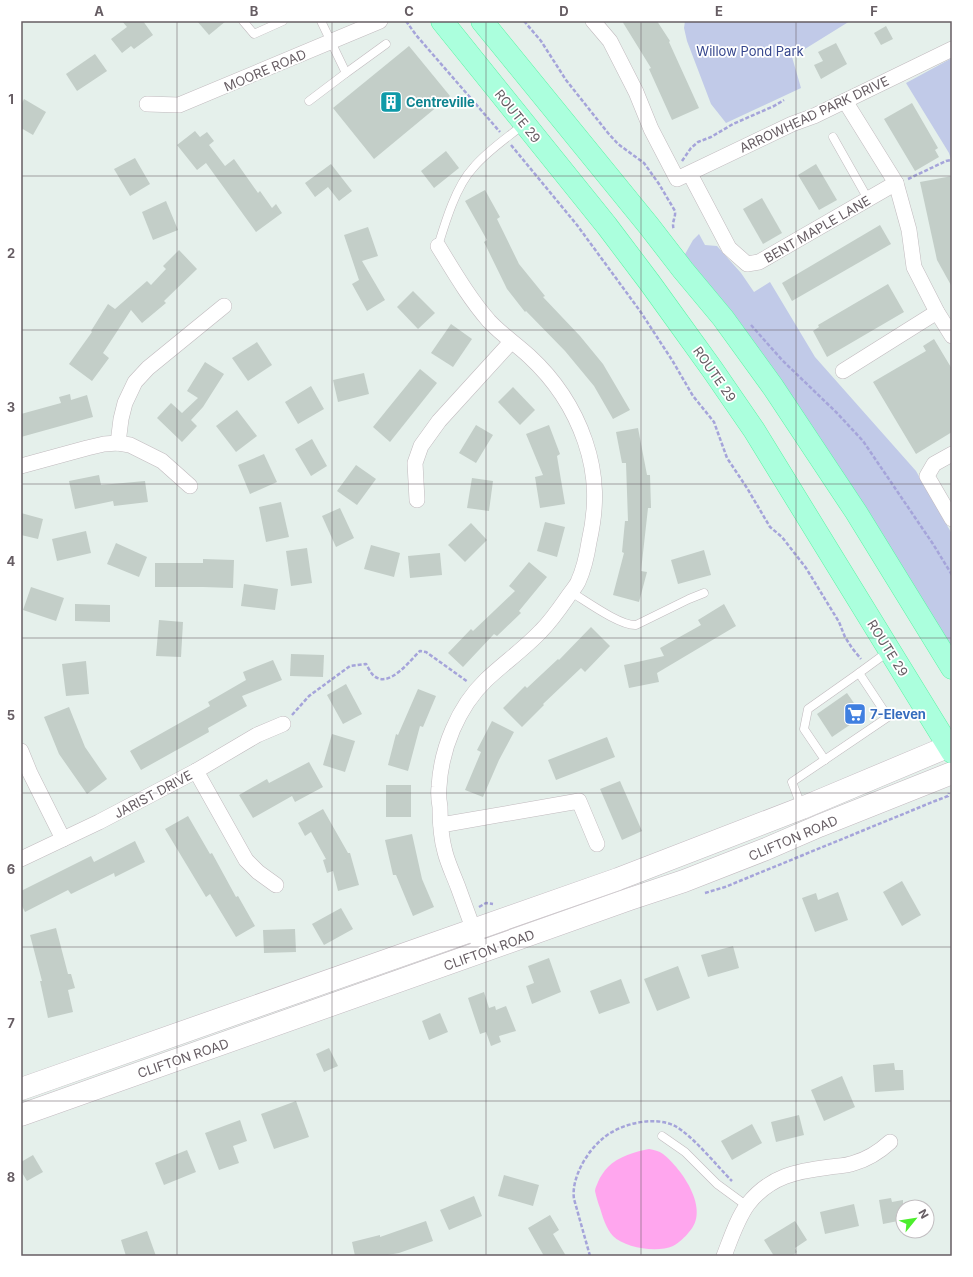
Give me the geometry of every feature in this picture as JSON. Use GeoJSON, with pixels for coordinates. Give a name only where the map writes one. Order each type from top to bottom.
{"type":"FeatureCollection","features":[{"type":"Feature","properties":{"kind":"main road","name":"ROUTE 29"},"geometry":{"type":"LineString","coordinates":[[442,21],[607,226],[646,277],[712,369],[754,430],[951,748]]}},
{"type":"Feature","properties":{"kind":"main road"},"geometry":{"type":"LineString","coordinates":[[482,21],[723,318],[773,387],[852,505],[952,668]]}},
{"type":"Feature","properties":{"kind":"main road","name":"CLIFTON ROAD"},"geometry":{"type":"LineString","coordinates":[[21,1089],[618,879],[802,808],[951,748]]}},
{"type":"Feature","properties":{"kind":"main road","name":"CLIFTON ROAD"},"geometry":{"type":"LineString","coordinates":[[21,1115],[684,881],[952,773]]}},
{"type":"Feature","properties":{"kind":"street","name":"MOORE ROAD"},"geometry":{"type":"LineString","coordinates":[[147,104],[179,105],[380,21]]}},
{"type":"Feature","properties":{"kind":"street"},"geometry":{"type":"LineString","coordinates":[[593,21],[610,41],[636,92],[651,129],[680,173]]}},
{"type":"Feature","properties":{"kind":"street","name":"ARROWHEAD PARK DRIVE"},"geometry":{"type":"LineString","coordinates":[[680,173],[792,124],[814,116],[952,49]]}},
{"type":"Feature","properties":{"kind":"street"},"geometry":{"type":"LineString","coordinates":[[845,101],[896,184],[910,230],[914,267],[937,312],[952,336]]}},
{"type":"Feature","properties":{"kind":"street","name":"BENT MAPLE LANE"},"geometry":{"type":"LineString","coordinates":[[680,173],[729,248],[747,264],[759,262],[896,184]]}},
{"type":"Feature","properties":{"kind":"street"},"geometry":{"type":"LineString","coordinates":[[438,246],[466,291],[490,321],[547,374],[563,396],[575,416],[585,441],[592,468],[595,495],[593,523],[586,556],[578,582],[556,614],[542,630],[528,645],[484,682],[465,706],[444,752],[438,787],[440,825],[445,852],[482,953]]}},
{"type":"Feature","properties":{"kind":"street"},"geometry":{"type":"LineString","coordinates":[[118,443],[125,403],[135,382],[148,368],[224,306]]}},
{"type":"Feature","properties":{"kind":"street"},"geometry":{"type":"LineString","coordinates":[[843,371],[937,312]]}},
{"type":"Feature","properties":{"kind":"street"},"geometry":{"type":"LineString","coordinates":[[417,500],[415,463],[421,446],[439,421],[511,342]]}},
{"type":"Feature","properties":{"kind":"street"},"geometry":{"type":"LineString","coordinates":[[21,466],[87,448],[104,444],[118,443],[130,445],[162,461],[190,486]]}},
{"type":"Feature","properties":{"kind":"street"},"geometry":{"type":"LineString","coordinates":[[952,454],[934,464],[927,476],[952,519]]}},
{"type":"Feature","properties":{"kind":"street","name":"JARIST DRIVE"},"geometry":{"type":"LineString","coordinates":[[21,859],[99,822],[196,772],[257,735],[283,724]]}},
{"type":"Feature","properties":{"kind":"street"},"geometry":{"type":"LineString","coordinates":[[21,751],[30,773],[63,839]]}},
{"type":"Feature","properties":{"kind":"street"},"geometry":{"type":"LineString","coordinates":[[196,772],[246,860],[258,872],[276,885]]}},
{"type":"Feature","properties":{"kind":"street"},"geometry":{"type":"LineString","coordinates":[[440,825],[579,800],[597,844]]}},
{"type":"Feature","properties":{"kind":"street"},"geometry":{"type":"LineString","coordinates":[[724,1256],[740,1217],[747,1206],[762,1190],[773,1182],[785,1176],[803,1171],[853,1164],[868,1158],[890,1142]]}},
{"type":"Feature","properties":{"kind":"lane"},"geometry":{"type":"LineString","coordinates":[[243,21],[254,34],[283,21]]}},
{"type":"Feature","properties":{"kind":"lane"},"geometry":{"type":"LineString","coordinates":[[321,21],[346,74]]}},
{"type":"Feature","properties":{"kind":"lane"},"geometry":{"type":"LineString","coordinates":[[309,101],[386,44]]}},
{"type":"Feature","properties":{"kind":"lane"},"geometry":{"type":"LineString","coordinates":[[438,246],[450,211],[467,176],[492,149],[525,124]]}},
{"type":"Feature","properties":{"kind":"lane"},"geometry":{"type":"LineString","coordinates":[[833,137],[868,199]]}},
{"type":"Feature","properties":{"kind":"lane"},"geometry":{"type":"LineString","coordinates":[[571,592],[622,622],[632,625],[636,625],[689,599],[704,594]]}},
{"type":"Feature","properties":{"kind":"lane"},"geometry":{"type":"LineString","coordinates":[[825,760],[804,729],[808,709],[890,651]]}},
{"type":"Feature","properties":{"kind":"lane"},"geometry":{"type":"LineString","coordinates":[[802,808],[792,782],[888,717],[859,673]]}},
{"type":"Feature","properties":{"kind":"lane"},"geometry":{"type":"LineString","coordinates":[[662,1136],[685,1152],[717,1184],[747,1206]]}},
{"type":"Feature","properties":{"kind":"path"},"geometry":{"type":"LineString","coordinates":[[406,21],[416,36],[577,225],[640,311],[672,360],[693,396],[714,422],[727,458],[770,527],[782,537],[806,568],[839,622],[845,637],[866,668]]}},
{"type":"Feature","properties":{"kind":"path"},"geometry":{"type":"LineString","coordinates":[[524,21],[541,41],[566,80],[608,133],[618,144],[639,158],[653,175],[675,211],[676,215],[673,224],[674,229],[678,234]]}},
{"type":"Feature","properties":{"kind":"path"},"geometry":{"type":"LineString","coordinates":[[653,175],[663,173],[680,173],[683,160],[691,148],[698,142],[711,137],[733,124],[784,100]]}},
{"type":"Feature","properties":{"kind":"path"},"geometry":{"type":"LineString","coordinates":[[896,184],[946,161],[952,160]]}},
{"type":"Feature","properties":{"kind":"path"},"geometry":{"type":"LineString","coordinates":[[747,320],[782,360],[837,413],[863,441],[952,575]]}},
{"type":"Feature","properties":{"kind":"path"},"geometry":{"type":"LineString","coordinates":[[283,724],[309,696],[350,666],[366,664],[373,675],[378,678],[384,678],[395,675],[420,650],[426,652],[478,690]]}},
{"type":"Feature","properties":{"kind":"path"},"geometry":{"type":"LineString","coordinates":[[590,1256],[574,1199],[573,1192],[575,1182],[585,1158],[601,1140],[618,1129],[641,1122],[660,1121],[675,1126],[690,1138],[733,1182]]}},
{"type":"Feature","properties":{"kind":"green space","name":"Willow Pond Park"},"geometry":{"type":"Polygon","coordinates":[[[685,21],[850,21],[792,57],[801,88],[726,123],[711,104],[687,41],[684,28],[685,21]]]}},
{"type":"Feature","properties":{"kind":"green space"},"geometry":{"type":"Polygon","coordinates":[[[952,58],[952,163],[949,153],[906,83],[952,58]]]}},
{"type":"Feature","properties":{"kind":"green space"},"geometry":{"type":"Polygon","coordinates":[[[699,234],[705,245],[717,246],[741,273],[754,292],[770,282],[815,357],[916,471],[952,534],[952,674],[684,256],[693,240],[699,234]]]}},
{"type":"Feature","properties":{"kind":"shaded area"},"geometry":{"type":"Polygon","coordinates":[[[649,1149],[663,1154],[678,1169],[691,1190],[697,1213],[695,1223],[682,1240],[673,1246],[659,1249],[642,1248],[625,1244],[613,1236],[605,1223],[595,1191],[601,1176],[612,1163],[627,1155],[649,1149]]]}},
{"type":"Feature","properties":{"kind":"building"},"geometry":{"type":"Polygon","coordinates":[[[122,21],[143,21],[153,35],[134,49],[131,46],[122,53],[111,39],[127,27],[122,21]]]}},
{"type":"Feature","properties":{"kind":"building"},"geometry":{"type":"Polygon","coordinates":[[[197,21],[226,21],[209,35],[197,21]]]}},
{"type":"Feature","properties":{"kind":"building"},"geometry":{"type":"Polygon","coordinates":[[[622,21],[657,21],[670,41],[669,42],[699,108],[672,120],[649,69],[651,68],[622,21]]]}},
{"type":"Feature","properties":{"kind":"building"},"geometry":{"type":"Polygon","coordinates":[[[886,26],[893,39],[881,45],[874,33],[886,26]]]}},
{"type":"Feature","properties":{"kind":"building"},"geometry":{"type":"Polygon","coordinates":[[[836,43],[847,64],[821,79],[814,65],[823,61],[818,52],[836,43]]]}},
{"type":"Feature","properties":{"kind":"building","name":"Centreville"},"geometry":{"type":"Polygon","coordinates":[[[409,46],[450,96],[374,159],[333,108],[409,46]]]}},
{"type":"Feature","properties":{"kind":"building"},"geometry":{"type":"Polygon","coordinates":[[[95,54],[107,71],[77,91],[66,74],[95,54]]]}},
{"type":"Feature","properties":{"kind":"building"},"geometry":{"type":"Polygon","coordinates":[[[24,99],[46,112],[33,135],[21,128],[21,105],[24,99]]]}},
{"type":"Feature","properties":{"kind":"building"},"geometry":{"type":"Polygon","coordinates":[[[912,103],[938,148],[935,150],[939,157],[915,171],[884,119],[912,103]]]}},
{"type":"Feature","properties":{"kind":"building"},"geometry":{"type":"Polygon","coordinates":[[[195,131],[200,137],[207,132],[214,141],[209,145],[225,166],[234,159],[258,193],[260,191],[272,208],[276,204],[282,213],[256,232],[206,163],[197,170],[177,145],[195,131]]]}},
{"type":"Feature","properties":{"kind":"building"},"geometry":{"type":"Polygon","coordinates":[[[446,151],[459,168],[434,188],[421,171],[446,151]]]}},
{"type":"Feature","properties":{"kind":"building"},"geometry":{"type":"Polygon","coordinates":[[[135,158],[150,184],[130,196],[114,169],[135,158]]]}},
{"type":"Feature","properties":{"kind":"building"},"geometry":{"type":"Polygon","coordinates":[[[331,164],[352,191],[339,201],[328,187],[315,197],[305,183],[331,164]]]}},
{"type":"Feature","properties":{"kind":"building"},"geometry":{"type":"Polygon","coordinates":[[[816,164],[837,200],[819,210],[798,175],[816,164]]]}},
{"type":"Feature","properties":{"kind":"building"},"geometry":{"type":"Polygon","coordinates":[[[952,176],[952,287],[937,260],[920,182],[952,176]]]}},
{"type":"Feature","properties":{"kind":"building"},"geometry":{"type":"Polygon","coordinates":[[[485,190],[500,217],[497,219],[519,264],[545,296],[543,297],[580,336],[603,364],[630,410],[613,419],[594,386],[565,351],[526,311],[525,312],[507,289],[484,242],[487,240],[465,201],[485,190]]]}},
{"type":"Feature","properties":{"kind":"building"},"geometry":{"type":"Polygon","coordinates":[[[762,198],[782,233],[763,244],[743,209],[762,198]]]}},
{"type":"Feature","properties":{"kind":"building"},"geometry":{"type":"Polygon","coordinates":[[[166,201],[178,230],[153,240],[142,212],[166,201]]]}},
{"type":"Feature","properties":{"kind":"building"},"geometry":{"type":"Polygon","coordinates":[[[880,225],[891,244],[792,301],[782,283],[880,225]]]}},
{"type":"Feature","properties":{"kind":"building"},"geometry":{"type":"Polygon","coordinates":[[[368,227],[378,256],[362,261],[385,300],[367,311],[352,284],[359,280],[344,235],[368,227]]]}},
{"type":"Feature","properties":{"kind":"building"},"geometry":{"type":"Polygon","coordinates":[[[179,250],[197,269],[164,301],[166,303],[142,323],[131,310],[103,353],[109,358],[92,381],[69,364],[92,332],[91,331],[108,304],[115,309],[147,281],[151,285],[166,269],[163,266],[179,250]]]}},
{"type":"Feature","properties":{"kind":"building"},"geometry":{"type":"Polygon","coordinates":[[[888,284],[904,312],[827,357],[813,331],[819,327],[818,325],[888,284]]]}},
{"type":"Feature","properties":{"kind":"building"},"geometry":{"type":"Polygon","coordinates":[[[413,291],[435,313],[418,329],[397,307],[413,291]]]}},
{"type":"Feature","properties":{"kind":"building"},"geometry":{"type":"Polygon","coordinates":[[[451,324],[472,339],[453,367],[431,353],[451,324]]]}},
{"type":"Feature","properties":{"kind":"building"},"geometry":{"type":"Polygon","coordinates":[[[934,339],[952,369],[952,432],[916,454],[873,382],[926,351],[923,346],[934,339]]]}},
{"type":"Feature","properties":{"kind":"building"},"geometry":{"type":"Polygon","coordinates":[[[257,342],[272,365],[248,381],[232,358],[257,342]]]}},
{"type":"Feature","properties":{"kind":"building"},"geometry":{"type":"Polygon","coordinates":[[[205,362],[224,374],[203,407],[191,420],[197,426],[182,442],[157,418],[171,403],[182,413],[198,398],[187,391],[205,362]]]}},
{"type":"Feature","properties":{"kind":"building"},"geometry":{"type":"Polygon","coordinates":[[[420,369],[437,383],[390,442],[373,427],[420,369]]]}},
{"type":"Feature","properties":{"kind":"building"},"geometry":{"type":"Polygon","coordinates":[[[364,373],[369,394],[338,402],[333,380],[364,373]]]}},
{"type":"Feature","properties":{"kind":"building"},"geometry":{"type":"Polygon","coordinates":[[[311,386],[324,409],[298,424],[285,402],[311,386]]]}},
{"type":"Feature","properties":{"kind":"building"},"geometry":{"type":"Polygon","coordinates":[[[513,387],[535,410],[520,425],[498,402],[513,387]]]}},
{"type":"Feature","properties":{"kind":"building"},"geometry":{"type":"Polygon","coordinates":[[[70,394],[71,400],[87,395],[93,417],[21,437],[21,414],[61,403],[59,397],[70,394]]]}},
{"type":"Feature","properties":{"kind":"building"},"geometry":{"type":"Polygon","coordinates":[[[237,410],[257,436],[236,452],[216,426],[237,410]]]}},
{"type":"Feature","properties":{"kind":"building"},"geometry":{"type":"Polygon","coordinates":[[[476,425],[493,435],[476,463],[459,453],[476,425]]]}},
{"type":"Feature","properties":{"kind":"building"},"geometry":{"type":"Polygon","coordinates":[[[549,425],[560,454],[557,456],[565,504],[540,508],[535,477],[543,475],[526,434],[549,425]]]}},
{"type":"Feature","properties":{"kind":"building"},"geometry":{"type":"Polygon","coordinates":[[[638,428],[647,475],[650,475],[651,508],[648,508],[641,571],[647,572],[639,602],[613,595],[624,553],[622,552],[625,521],[628,521],[626,463],[622,463],[616,432],[638,428]]]}},
{"type":"Feature","properties":{"kind":"building"},"geometry":{"type":"Polygon","coordinates":[[[312,439],[327,466],[311,476],[295,449],[312,439]]]}},
{"type":"Feature","properties":{"kind":"building"},"geometry":{"type":"Polygon","coordinates":[[[264,454],[277,482],[250,494],[238,465],[264,454]]]}},
{"type":"Feature","properties":{"kind":"building"},"geometry":{"type":"Polygon","coordinates":[[[356,465],[376,479],[357,505],[337,491],[356,465]]]}},
{"type":"Feature","properties":{"kind":"building"},"geometry":{"type":"Polygon","coordinates":[[[99,475],[101,485],[145,481],[148,502],[114,506],[113,501],[75,509],[69,481],[99,475]]]}},
{"type":"Feature","properties":{"kind":"building"},"geometry":{"type":"Polygon","coordinates":[[[472,478],[493,481],[489,511],[467,508],[472,478]]]}},
{"type":"Feature","properties":{"kind":"building"},"geometry":{"type":"Polygon","coordinates":[[[281,502],[289,537],[266,542],[259,507],[281,502]]]}},
{"type":"Feature","properties":{"kind":"building"},"geometry":{"type":"Polygon","coordinates":[[[340,508],[354,538],[336,547],[322,516],[340,508]]]}},
{"type":"Feature","properties":{"kind":"building"},"geometry":{"type":"Polygon","coordinates":[[[21,513],[43,519],[38,539],[21,535],[21,513]]]}},
{"type":"Feature","properties":{"kind":"building"},"geometry":{"type":"Polygon","coordinates":[[[545,522],[565,527],[557,557],[537,551],[545,522]]]}},
{"type":"Feature","properties":{"kind":"building"},"geometry":{"type":"Polygon","coordinates":[[[471,523],[487,540],[465,562],[448,545],[471,523]]]}},
{"type":"Feature","properties":{"kind":"building"},"geometry":{"type":"Polygon","coordinates":[[[86,531],[91,553],[57,561],[52,539],[86,531]]]}},
{"type":"Feature","properties":{"kind":"building"},"geometry":{"type":"Polygon","coordinates":[[[116,543],[147,557],[139,577],[107,564],[116,543]]]}},
{"type":"Feature","properties":{"kind":"building"},"geometry":{"type":"Polygon","coordinates":[[[371,545],[400,553],[394,577],[364,569],[371,545]]]}},
{"type":"Feature","properties":{"kind":"building"},"geometry":{"type":"Polygon","coordinates":[[[307,548],[312,583],[291,586],[286,551],[307,548]]]}},
{"type":"Feature","properties":{"kind":"building"},"geometry":{"type":"Polygon","coordinates":[[[704,550],[711,575],[678,584],[671,560],[704,550]]]}},
{"type":"Feature","properties":{"kind":"building"},"geometry":{"type":"Polygon","coordinates":[[[440,553],[442,575],[410,578],[408,556],[440,553]]]}},
{"type":"Feature","properties":{"kind":"building"},"geometry":{"type":"Polygon","coordinates":[[[203,559],[234,560],[233,588],[155,587],[155,563],[203,563],[203,559]]]}},
{"type":"Feature","properties":{"kind":"building"},"geometry":{"type":"Polygon","coordinates":[[[529,562],[547,577],[519,611],[521,613],[497,636],[494,634],[463,667],[448,653],[471,629],[473,631],[515,591],[509,586],[529,562]]]}},
{"type":"Feature","properties":{"kind":"building"},"geometry":{"type":"Polygon","coordinates":[[[244,584],[278,589],[275,610],[241,606],[244,584]]]}},
{"type":"Feature","properties":{"kind":"building"},"geometry":{"type":"Polygon","coordinates":[[[31,587],[64,598],[56,621],[23,610],[31,587]]]}},
{"type":"Feature","properties":{"kind":"building"},"geometry":{"type":"Polygon","coordinates":[[[75,604],[110,605],[110,622],[75,621],[75,604]]]}},
{"type":"Feature","properties":{"kind":"building"},"geometry":{"type":"Polygon","coordinates":[[[724,604],[736,626],[657,673],[659,682],[629,688],[624,665],[664,656],[660,648],[701,625],[698,620],[724,604]]]}},
{"type":"Feature","properties":{"kind":"building"},"geometry":{"type":"Polygon","coordinates":[[[159,620],[183,622],[181,657],[156,656],[159,620]]]}},
{"type":"Feature","properties":{"kind":"building"},"geometry":{"type":"Polygon","coordinates":[[[591,627],[610,646],[585,672],[581,668],[543,704],[544,705],[522,727],[503,708],[525,686],[527,688],[558,659],[559,660],[591,627]]]}},
{"type":"Feature","properties":{"kind":"building"},"geometry":{"type":"Polygon","coordinates":[[[291,654],[324,655],[323,677],[290,676],[291,654]]]}},
{"type":"Feature","properties":{"kind":"building"},"geometry":{"type":"Polygon","coordinates":[[[273,660],[282,680],[242,696],[247,706],[208,728],[209,732],[141,770],[130,751],[210,706],[208,702],[246,680],[243,672],[273,660]]]}},
{"type":"Feature","properties":{"kind":"building"},"geometry":{"type":"Polygon","coordinates":[[[86,661],[89,694],[66,696],[62,664],[86,661]]]}},
{"type":"Feature","properties":{"kind":"building"},"geometry":{"type":"Polygon","coordinates":[[[346,684],[362,714],[343,724],[327,695],[346,684]]]}},
{"type":"Feature","properties":{"kind":"building"},"geometry":{"type":"Polygon","coordinates":[[[418,689],[436,696],[423,727],[420,726],[408,771],[388,765],[396,734],[398,735],[418,689]]]}},
{"type":"Feature","properties":{"kind":"building"},"geometry":{"type":"Polygon","coordinates":[[[847,693],[863,716],[832,737],[817,714],[847,693]]]}},
{"type":"Feature","properties":{"kind":"building"},"geometry":{"type":"Polygon","coordinates":[[[69,707],[85,747],[107,779],[87,794],[59,754],[44,717],[69,707]]]}},
{"type":"Feature","properties":{"kind":"building"},"geometry":{"type":"Polygon","coordinates":[[[492,721],[514,732],[499,760],[483,797],[465,790],[481,752],[477,750],[492,721]]]}},
{"type":"Feature","properties":{"kind":"building"},"geometry":{"type":"Polygon","coordinates":[[[332,734],[355,741],[345,772],[323,765],[332,734]]]}},
{"type":"Feature","properties":{"kind":"building"},"geometry":{"type":"Polygon","coordinates":[[[607,737],[615,757],[556,780],[548,760],[607,737]]]}},
{"type":"Feature","properties":{"kind":"building"},"geometry":{"type":"Polygon","coordinates":[[[309,762],[323,787],[295,802],[292,796],[253,818],[239,795],[267,779],[269,783],[309,762]]]}},
{"type":"Feature","properties":{"kind":"building"},"geometry":{"type":"Polygon","coordinates":[[[620,781],[642,831],[622,840],[600,789],[620,781]]]}},
{"type":"Feature","properties":{"kind":"building"},"geometry":{"type":"Polygon","coordinates":[[[386,785],[411,785],[411,817],[386,817],[386,785]]]}},
{"type":"Feature","properties":{"kind":"building"},"geometry":{"type":"Polygon","coordinates":[[[323,809],[348,853],[350,853],[359,885],[338,891],[333,871],[327,873],[323,860],[326,859],[311,832],[305,836],[298,823],[323,809]]]}},
{"type":"Feature","properties":{"kind":"building"},"geometry":{"type":"Polygon","coordinates":[[[188,816],[210,854],[212,853],[236,897],[238,896],[255,926],[236,937],[210,894],[206,897],[165,829],[188,816]]]}},
{"type":"Feature","properties":{"kind":"building"},"geometry":{"type":"Polygon","coordinates":[[[412,834],[422,879],[434,907],[413,916],[396,875],[393,875],[385,840],[412,834]]]}},
{"type":"Feature","properties":{"kind":"building"},"geometry":{"type":"Polygon","coordinates":[[[135,841],[145,862],[115,877],[114,873],[71,894],[68,890],[25,912],[21,904],[21,891],[91,856],[94,862],[135,841]]]}},
{"type":"Feature","properties":{"kind":"building"},"geometry":{"type":"Polygon","coordinates":[[[902,881],[921,915],[902,926],[883,892],[902,881]]]}},
{"type":"Feature","properties":{"kind":"building"},"geometry":{"type":"Polygon","coordinates":[[[838,892],[848,920],[815,932],[802,898],[816,893],[818,900],[838,892]]]}},
{"type":"Feature","properties":{"kind":"building"},"geometry":{"type":"Polygon","coordinates":[[[341,908],[353,929],[324,945],[312,924],[341,908]]]}},
{"type":"Feature","properties":{"kind":"building"},"geometry":{"type":"Polygon","coordinates":[[[56,928],[68,974],[71,974],[75,988],[68,990],[73,1012],[48,1018],[40,981],[42,981],[30,935],[56,928]]]}},
{"type":"Feature","properties":{"kind":"building"},"geometry":{"type":"Polygon","coordinates":[[[295,929],[296,952],[264,953],[263,930],[295,929]]]}},
{"type":"Feature","properties":{"kind":"building"},"geometry":{"type":"Polygon","coordinates":[[[733,946],[739,968],[708,977],[701,955],[733,946]]]}},
{"type":"Feature","properties":{"kind":"building"},"geometry":{"type":"Polygon","coordinates":[[[549,958],[561,992],[532,1004],[526,986],[534,983],[528,966],[549,958]]]}},
{"type":"Feature","properties":{"kind":"building"},"geometry":{"type":"Polygon","coordinates":[[[678,966],[690,998],[657,1011],[644,979],[678,966]]]}},
{"type":"Feature","properties":{"kind":"building"},"geometry":{"type":"Polygon","coordinates":[[[621,979],[630,1003],[599,1014],[590,991],[621,979]]]}},
{"type":"Feature","properties":{"kind":"building"},"geometry":{"type":"Polygon","coordinates":[[[484,992],[489,1008],[495,1006],[496,1010],[506,1006],[516,1031],[499,1036],[501,1042],[491,1046],[486,1032],[480,1034],[468,998],[484,992]]]}},
{"type":"Feature","properties":{"kind":"building"},"geometry":{"type":"Polygon","coordinates":[[[440,1013],[448,1032],[429,1040],[422,1021],[440,1013]]]}},
{"type":"Feature","properties":{"kind":"building"},"geometry":{"type":"Polygon","coordinates":[[[329,1048],[338,1066],[324,1072],[316,1054],[329,1048]]]}},
{"type":"Feature","properties":{"kind":"building"},"geometry":{"type":"Polygon","coordinates":[[[894,1063],[895,1070],[903,1070],[904,1090],[875,1092],[873,1065],[894,1063]]]}},
{"type":"Feature","properties":{"kind":"building"},"geometry":{"type":"Polygon","coordinates":[[[842,1076],[855,1107],[824,1121],[811,1090],[842,1076]]]}},
{"type":"Feature","properties":{"kind":"building"},"geometry":{"type":"Polygon","coordinates":[[[296,1101],[309,1137],[274,1149],[261,1114],[296,1101]]]}},
{"type":"Feature","properties":{"kind":"building"},"geometry":{"type":"Polygon","coordinates":[[[799,1115],[804,1135],[776,1142],[771,1122],[799,1115]]]}},
{"type":"Feature","properties":{"kind":"building"},"geometry":{"type":"Polygon","coordinates":[[[240,1120],[247,1141],[233,1146],[239,1163],[219,1170],[205,1133],[240,1120]]]}},
{"type":"Feature","properties":{"kind":"building"},"geometry":{"type":"Polygon","coordinates":[[[752,1124],[762,1143],[732,1160],[721,1141],[752,1124]]]}},
{"type":"Feature","properties":{"kind":"building"},"geometry":{"type":"Polygon","coordinates":[[[187,1150],[196,1172],[164,1185],[155,1163],[187,1150]]]}},
{"type":"Feature","properties":{"kind":"building"},"geometry":{"type":"Polygon","coordinates":[[[33,1155],[43,1172],[27,1181],[21,1171],[21,1162],[33,1155]]]}},
{"type":"Feature","properties":{"kind":"building"},"geometry":{"type":"Polygon","coordinates":[[[504,1175],[539,1185],[533,1206],[498,1196],[504,1175]]]}},
{"type":"Feature","properties":{"kind":"building"},"geometry":{"type":"Polygon","coordinates":[[[474,1196],[482,1216],[449,1230],[440,1210],[474,1196]]]}},
{"type":"Feature","properties":{"kind":"building"},"geometry":{"type":"Polygon","coordinates":[[[891,1198],[892,1202],[895,1201],[895,1222],[883,1224],[879,1200],[891,1198]]]}},
{"type":"Feature","properties":{"kind":"building"},"geometry":{"type":"Polygon","coordinates":[[[854,1204],[859,1226],[825,1234],[820,1212],[854,1204]]]}},
{"type":"Feature","properties":{"kind":"building"},"geometry":{"type":"Polygon","coordinates":[[[550,1215],[559,1230],[553,1234],[566,1256],[544,1256],[528,1228],[550,1215]]]}},
{"type":"Feature","properties":{"kind":"building"},"geometry":{"type":"Polygon","coordinates":[[[426,1221],[433,1241],[399,1253],[382,1256],[355,1256],[352,1242],[380,1235],[380,1237],[426,1221]]]}},
{"type":"Feature","properties":{"kind":"building"},"geometry":{"type":"Polygon","coordinates":[[[795,1221],[807,1240],[795,1248],[797,1252],[792,1256],[774,1256],[764,1240],[795,1221]]]}},
{"type":"Feature","properties":{"kind":"building"},"geometry":{"type":"Polygon","coordinates":[[[147,1231],[156,1256],[126,1256],[121,1240],[147,1231]]]}},
{"type":"Feature","properties":{"kind":"place","name":"Centreville"},"geometry":{"type":"Point","coordinates":[391,102]}},
{"type":"Feature","properties":{"kind":"place","name":"7-Eleven"},"geometry":{"type":"Point","coordinates":[855,714]}}]}
